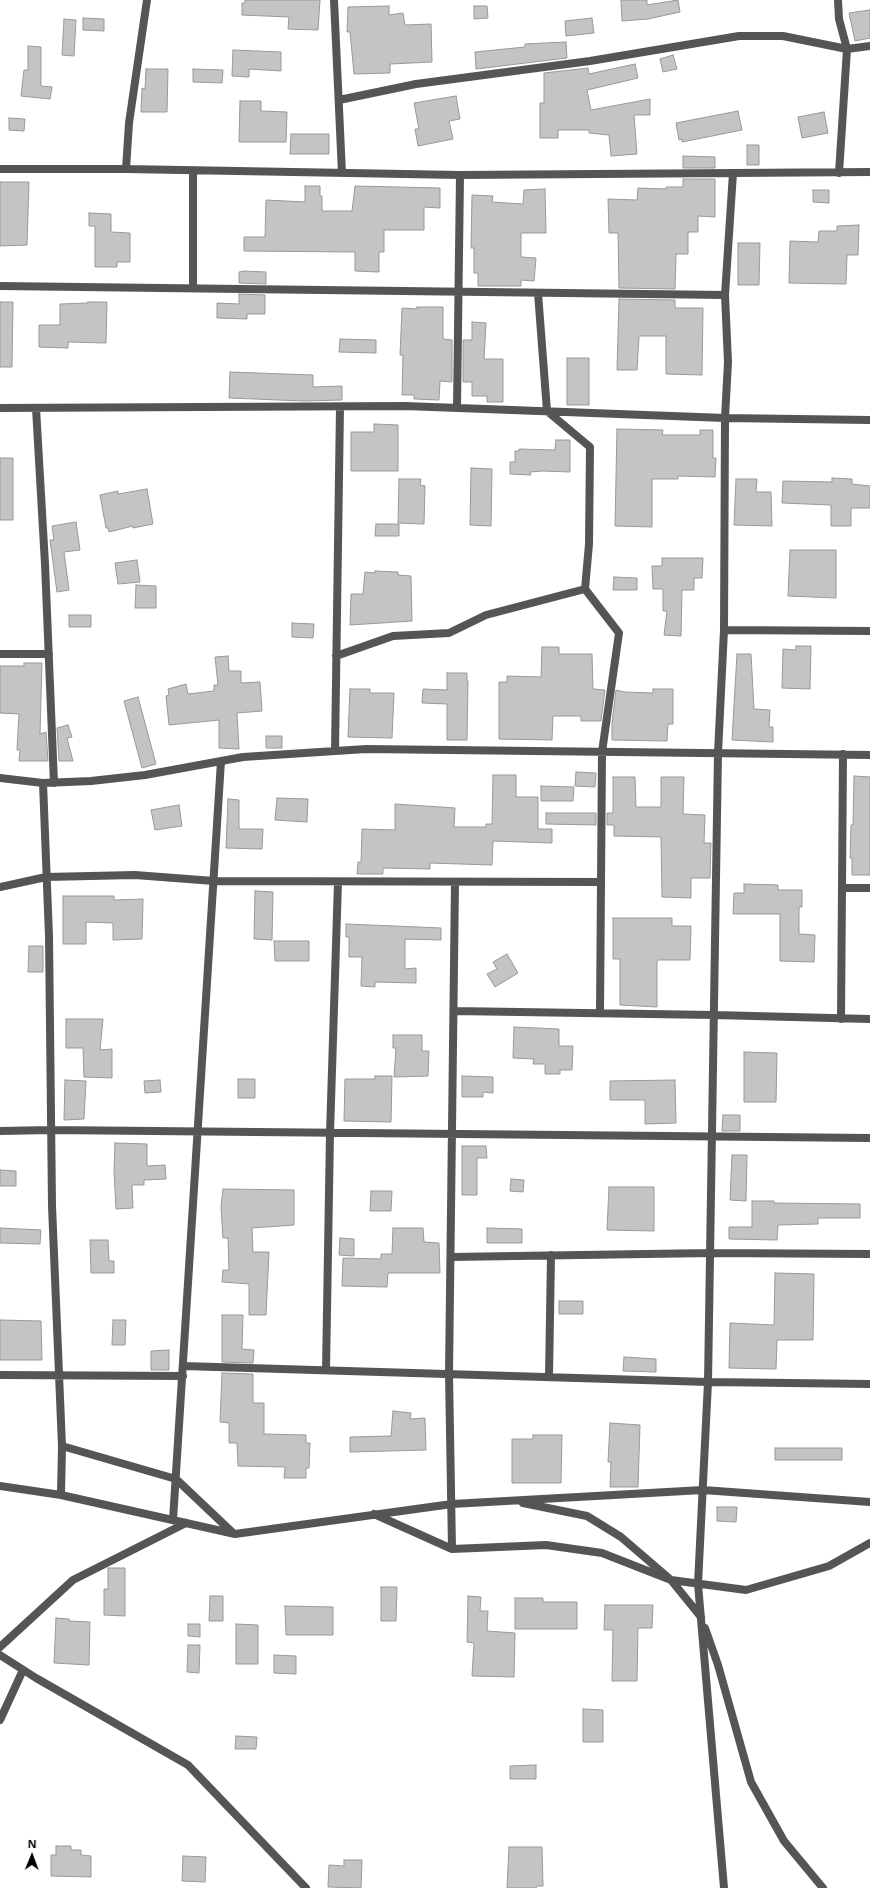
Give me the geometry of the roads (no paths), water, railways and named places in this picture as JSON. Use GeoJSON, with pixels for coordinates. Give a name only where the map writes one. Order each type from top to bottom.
{"type":"FeatureCollection","features":[{"type":"Feature","properties":{"kind":"street"},"geometry":{"type":"LineString","coordinates":[[126,169],[129,123],[147,0]]}},
{"type":"Feature","properties":{"kind":"street"},"geometry":{"type":"LineString","coordinates":[[334,0],[342,173]]}},
{"type":"Feature","properties":{"kind":"street"},"geometry":{"type":"LineString","coordinates":[[838,0],[839,19],[848,49],[839,173]]}},
{"type":"Feature","properties":{"kind":"street"},"geometry":{"type":"LineString","coordinates":[[339,100],[416,84],[590,61],[739,36],[783,36],[848,49],[870,46]]}},
{"type":"Feature","properties":{"kind":"street"},"geometry":{"type":"LineString","coordinates":[[0,170],[126,169],[460,176],[870,172]]}},
{"type":"Feature","properties":{"kind":"street"},"geometry":{"type":"LineString","coordinates":[[193,171],[193,288]]}},
{"type":"Feature","properties":{"kind":"street"},"geometry":{"type":"LineString","coordinates":[[724,1888],[698,1584],[708,1382],[718,753],[724,630],[725,418],[728,362],[725,295],[733,173]]}},
{"type":"Feature","properties":{"kind":"street"},"geometry":{"type":"LineString","coordinates":[[457,408],[460,176]]}},
{"type":"Feature","properties":{"kind":"street"},"geometry":{"type":"LineString","coordinates":[[0,286],[459,293],[725,295]]}},
{"type":"Feature","properties":{"kind":"street"},"geometry":{"type":"LineString","coordinates":[[538,293],[548,411],[590,447],[589,544],[585,589],[619,633],[602,752],[600,1013]]}},
{"type":"Feature","properties":{"kind":"street"},"geometry":{"type":"LineString","coordinates":[[335,751],[340,407]]}},
{"type":"Feature","properties":{"kind":"street"},"geometry":{"type":"LineString","coordinates":[[0,408],[457,408],[725,418],[870,420]]}},
{"type":"Feature","properties":{"kind":"street"},"geometry":{"type":"LineString","coordinates":[[36,408],[54,782]]}},
{"type":"Feature","properties":{"kind":"street"},"geometry":{"type":"LineString","coordinates":[[336,656],[393,636],[449,633],[486,615],[585,589]]}},
{"type":"Feature","properties":{"kind":"street"},"geometry":{"type":"LineString","coordinates":[[724,630],[870,631]]}},
{"type":"Feature","properties":{"kind":"street"},"geometry":{"type":"LineString","coordinates":[[0,654],[49,654]]}},
{"type":"Feature","properties":{"kind":"street"},"geometry":{"type":"LineString","coordinates":[[0,778],[43,783],[91,781],[145,775],[243,757],[366,749],[870,755]]}},
{"type":"Feature","properties":{"kind":"street"},"geometry":{"type":"LineString","coordinates":[[841,1018],[843,754]]}},
{"type":"Feature","properties":{"kind":"street"},"geometry":{"type":"LineString","coordinates":[[173,1520],[221,761]]}},
{"type":"Feature","properties":{"kind":"street"},"geometry":{"type":"LineString","coordinates":[[43,783],[52,1206],[62,1446],[61,1496]]}},
{"type":"Feature","properties":{"kind":"street"},"geometry":{"type":"LineString","coordinates":[[0,887],[46,877],[135,875],[214,881],[601,882]]}},
{"type":"Feature","properties":{"kind":"street"},"geometry":{"type":"LineString","coordinates":[[326,1370],[330,1133],[338,882]]}},
{"type":"Feature","properties":{"kind":"street"},"geometry":{"type":"LineString","coordinates":[[452,1549],[449,1373],[455,882]]}},
{"type":"Feature","properties":{"kind":"street"},"geometry":{"type":"LineString","coordinates":[[842,888],[870,888]]}},
{"type":"Feature","properties":{"kind":"street"},"geometry":{"type":"LineString","coordinates":[[454,1011],[714,1015],[870,1020]]}},
{"type":"Feature","properties":{"kind":"street"},"geometry":{"type":"LineString","coordinates":[[0,1131],[51,1130],[870,1138]]}},
{"type":"Feature","properties":{"kind":"street"},"geometry":{"type":"LineString","coordinates":[[451,1257],[711,1253],[870,1254]]}},
{"type":"Feature","properties":{"kind":"street"},"geometry":{"type":"LineString","coordinates":[[549,1377],[551,1255]]}},
{"type":"Feature","properties":{"kind":"street"},"geometry":{"type":"LineString","coordinates":[[183,1366],[708,1382],[870,1384]]}},
{"type":"Feature","properties":{"kind":"street"},"geometry":{"type":"LineString","coordinates":[[0,1374],[183,1376]]}},
{"type":"Feature","properties":{"kind":"street"},"geometry":{"type":"LineString","coordinates":[[62,1446],[176,1479],[235,1534]]}},
{"type":"Feature","properties":{"kind":"street"},"geometry":{"type":"LineString","coordinates":[[0,1486],[61,1496],[235,1534],[452,1504],[703,1490],[870,1502]]}},
{"type":"Feature","properties":{"kind":"street"},"geometry":{"type":"LineString","coordinates":[[510,1501],[587,1516],[621,1537],[671,1580],[700,1616],[718,1665],[751,1782],[784,1841],[823,1886]]}},
{"type":"Feature","properties":{"kind":"street"},"geometry":{"type":"LineString","coordinates":[[373,1514],[452,1549],[546,1545],[602,1553],[671,1580],[746,1590],[829,1566],[870,1544]]}},
{"type":"Feature","properties":{"kind":"street"},"geometry":{"type":"LineString","coordinates":[[0,1647],[73,1580],[186,1524]]}},
{"type":"Feature","properties":{"kind":"street"},"geometry":{"type":"LineString","coordinates":[[0,1655],[23,1670],[188,1765],[306,1888]]}},
{"type":"Feature","properties":{"kind":"street"},"geometry":{"type":"LineString","coordinates":[[0,1720],[23,1670]]}}]}
